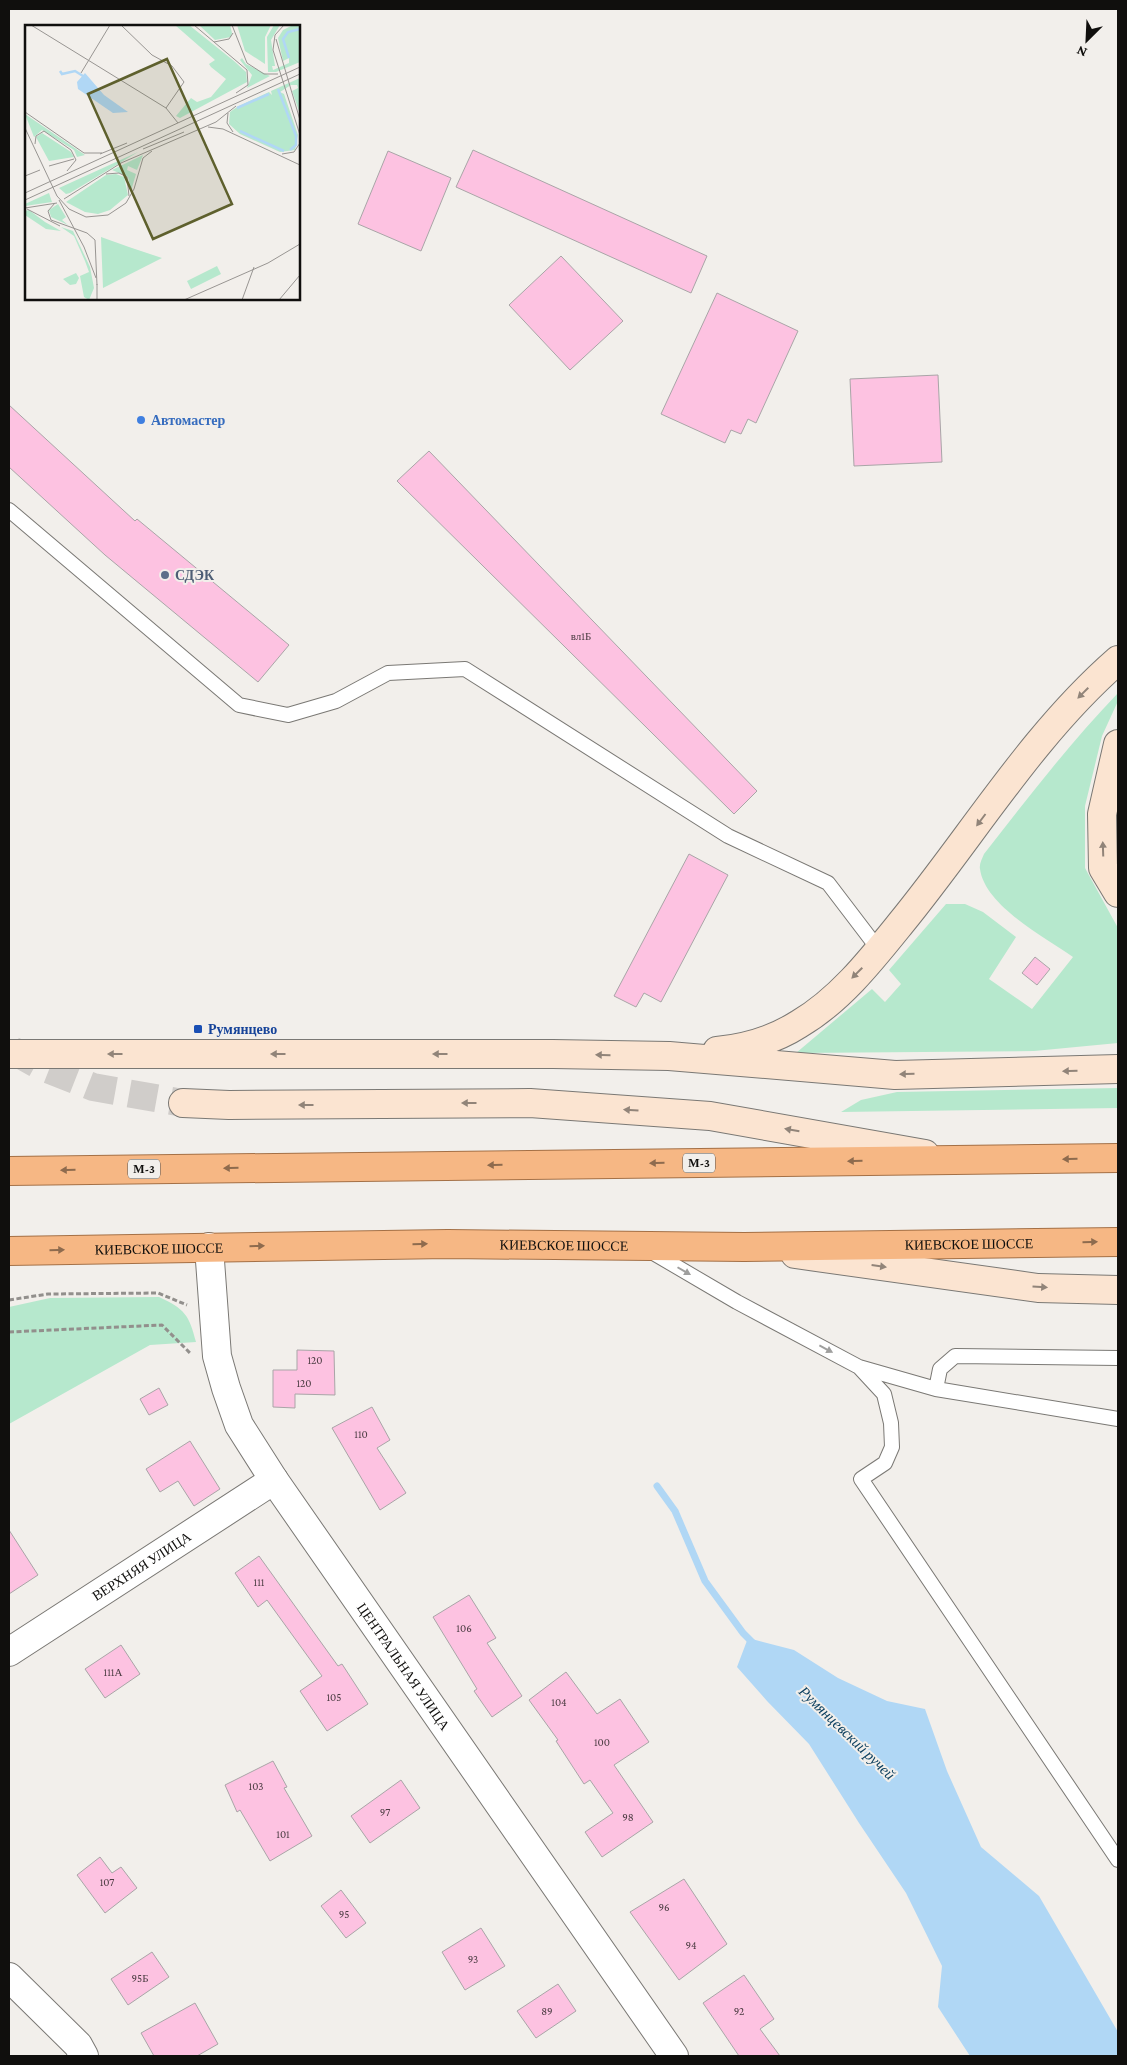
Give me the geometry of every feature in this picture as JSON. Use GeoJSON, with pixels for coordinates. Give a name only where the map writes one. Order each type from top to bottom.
{"type":"FeatureCollection","features":[{"type":"Feature","properties":{"kind":"highway","name":"М-3"},"geometry":{"type":"LineString","coordinates":[[9,1171],[1118,1158]]}},
{"type":"Feature","properties":{"kind":"highway","name":"КИЕВСКОЕ ШОССЕ"},"geometry":{"type":"LineString","coordinates":[[9,1251],[448,1244],[744,1248],[1118,1242]]}},
{"type":"Feature","properties":{"kind":"main road"},"geometry":{"type":"LineString","coordinates":[[669,1056],[732,1049],[777,1037],[801,1023],[825,1004],[879,950],[912,910],[1039,742],[1079,696],[1118,660]]}},
{"type":"Feature","properties":{"kind":"main road"},"geometry":{"type":"LineString","coordinates":[[1118,744],[1102,814],[1103,868],[1118,894]]}},
{"type":"Feature","properties":{"kind":"main road"},"geometry":{"type":"LineString","coordinates":[[9,1054],[553,1054],[669,1056],[895,1075],[1118,1069]]}},
{"type":"Feature","properties":{"kind":"main road"},"geometry":{"type":"LineString","coordinates":[[183,1103],[239,1105],[530,1103],[710,1116],[960,1160]]}},
{"type":"Feature","properties":{"kind":"main road"},"geometry":{"type":"LineString","coordinates":[[744,1248],[1038,1288],[1118,1290]]}},
{"type":"Feature","properties":{"kind":"street","name":"ЦЕНТРАЛЬНАЯ УЛИЦА"},"geometry":{"type":"LineString","coordinates":[[209,1247],[217,1356],[239,1425],[274,1480],[674,2056]]}},
{"type":"Feature","properties":{"kind":"street","name":"ВЕРХНЯЯ УЛИЦА"},"geometry":{"type":"LineString","coordinates":[[9,1652],[274,1480]]}},
{"type":"Feature","properties":{"kind":"street"},"geometry":{"type":"LineString","coordinates":[[9,1977],[78,2045],[84,2056]]}},
{"type":"Feature","properties":{"kind":"lane"},"geometry":{"type":"LineString","coordinates":[[9,510],[240,705],[288,715],[336,701],[388,673],[465,669],[728,836],[828,883],[879,950]]}},
{"type":"Feature","properties":{"kind":"lane"},"geometry":{"type":"LineString","coordinates":[[642,1246],[736,1302],[859,1367],[936,1389],[1118,1419]]}},
{"type":"Feature","properties":{"kind":"lane"},"geometry":{"type":"LineString","coordinates":[[936,1389],[940,1369],[955,1356],[1118,1358]]}},
{"type":"Feature","properties":{"kind":"lane"},"geometry":{"type":"LineString","coordinates":[[859,1367],[884,1394],[891,1423],[892,1447],[885,1463],[861,1479],[1118,1860]]}},
{"type":"Feature","properties":{"kind":"path"},"geometry":{"type":"LineString","coordinates":[[9,1300],[48,1294],[158,1293],[175,1298]]}},
{"type":"Feature","properties":{"kind":"path"},"geometry":{"type":"LineString","coordinates":[[9,1332],[162,1325],[195,1358],[217,1356]]}},
{"type":"Feature","properties":{"kind":"green space"},"geometry":{"type":"Polygon","coordinates":[[[1118,693],[1118,701],[1102,736],[1085,806],[1085,868],[1118,928],[1118,1043],[1034,1051],[796,1053],[872,989],[885,1002],[901,984],[889,970],[946,904],[965,904],[983,912],[1016,937],[989,979],[1032,1009],[1073,957],[1004,908],[984,883],[980,863],[984,854],[1049,772],[1118,693]]]}},
{"type":"Feature","properties":{"kind":"green space"},"geometry":{"type":"Polygon","coordinates":[[[1118,1088],[1118,1108],[841,1112],[861,1100],[897,1092],[1118,1088]]]}},
{"type":"Feature","properties":{"kind":"green space"},"geometry":{"type":"Polygon","coordinates":[[[159,1297],[175,1305],[185,1314],[191,1325],[196,1342],[150,1345],[9,1424],[9,1307],[50,1298],[159,1297]]]}},
{"type":"Feature","properties":{"kind":"water"},"geometry":{"type":"Polygon","coordinates":[[[748,1638],[794,1650],[838,1678],[887,1701],[925,1709],[947,1771],[981,1847],[1039,1896],[1118,2032],[1118,2056],[970,2056],[938,2007],[942,1966],[906,1893],[809,1744],[737,1667],[748,1638]]]}},
{"type":"Feature","properties":{"kind":"building"},"geometry":{"type":"Polygon","coordinates":[[[473,150],[707,256],[691,293],[456,187],[473,150]]]}},
{"type":"Feature","properties":{"kind":"building"},"geometry":{"type":"Polygon","coordinates":[[[388,151],[451,178],[421,251],[358,224],[388,151]]]}},
{"type":"Feature","properties":{"kind":"building"},"geometry":{"type":"Polygon","coordinates":[[[561,256],[623,321],[570,370],[509,305],[561,256]]]}},
{"type":"Feature","properties":{"kind":"building"},"geometry":{"type":"Polygon","coordinates":[[[717,293],[798,331],[756,423],[748,419],[741,434],[731,430],[725,443],[661,414],[717,293]]]}},
{"type":"Feature","properties":{"kind":"building"},"geometry":{"type":"Polygon","coordinates":[[[938,375],[942,462],[854,466],[850,379],[938,375]]]}},
{"type":"Feature","properties":{"kind":"building"},"geometry":{"type":"Polygon","coordinates":[[[9,405],[135,521],[137,519],[289,645],[258,682],[105,555],[9,467],[9,405]]]}},
{"type":"Feature","properties":{"kind":"building"},"geometry":{"type":"Polygon","coordinates":[[[429,451],[757,791],[734,814],[397,481],[429,451]]]}},
{"type":"Feature","properties":{"kind":"building"},"geometry":{"type":"Polygon","coordinates":[[[689,854],[728,875],[661,1002],[644,993],[636,1007],[614,996],[689,854]]]}},
{"type":"Feature","properties":{"kind":"building"},"geometry":{"type":"Polygon","coordinates":[[[1035,957],[1050,969],[1037,985],[1022,973],[1035,957]]]}},
{"type":"Feature","properties":{"kind":"building"},"geometry":{"type":"Polygon","coordinates":[[[297,1350],[334,1351],[335,1395],[295,1394],[295,1408],[273,1407],[273,1370],[297,1370],[297,1350]]]}},
{"type":"Feature","properties":{"kind":"building"},"geometry":{"type":"Polygon","coordinates":[[[159,1388],[168,1405],[149,1415],[140,1399],[159,1388]]]}},
{"type":"Feature","properties":{"kind":"building"},"geometry":{"type":"Polygon","coordinates":[[[372,1407],[390,1440],[377,1448],[406,1493],[380,1510],[332,1428],[372,1407]]]}},
{"type":"Feature","properties":{"kind":"building"},"geometry":{"type":"Polygon","coordinates":[[[190,1441],[220,1489],[194,1506],[178,1481],[160,1492],[146,1469],[190,1441]]]}},
{"type":"Feature","properties":{"kind":"building"},"geometry":{"type":"Polygon","coordinates":[[[9,1530],[38,1575],[9,1594],[9,1530]]]}},
{"type":"Feature","properties":{"kind":"building"},"geometry":{"type":"Polygon","coordinates":[[[259,1556],[338,1666],[342,1664],[368,1704],[327,1731],[300,1691],[322,1676],[267,1600],[258,1607],[235,1573],[259,1556]]]}},
{"type":"Feature","properties":{"kind":"building"},"geometry":{"type":"Polygon","coordinates":[[[469,1595],[496,1638],[487,1643],[522,1696],[492,1717],[474,1691],[477,1689],[433,1617],[469,1595]]]}},
{"type":"Feature","properties":{"kind":"building"},"geometry":{"type":"Polygon","coordinates":[[[121,1645],[140,1674],[105,1698],[85,1669],[121,1645]]]}},
{"type":"Feature","properties":{"kind":"building"},"geometry":{"type":"Polygon","coordinates":[[[566,1672],[597,1714],[620,1699],[649,1742],[614,1765],[653,1822],[602,1857],[585,1832],[613,1813],[590,1780],[584,1784],[556,1741],[558,1740],[529,1700],[566,1672]]]}},
{"type":"Feature","properties":{"kind":"building"},"geometry":{"type":"Polygon","coordinates":[[[273,1761],[287,1787],[284,1788],[312,1836],[270,1861],[240,1810],[237,1812],[225,1785],[273,1761]]]}},
{"type":"Feature","properties":{"kind":"building"},"geometry":{"type":"Polygon","coordinates":[[[401,1780],[420,1808],[370,1843],[351,1816],[401,1780]]]}},
{"type":"Feature","properties":{"kind":"building"},"geometry":{"type":"Polygon","coordinates":[[[100,1857],[112,1873],[121,1867],[137,1888],[105,1913],[77,1875],[100,1857]]]}},
{"type":"Feature","properties":{"kind":"building"},"geometry":{"type":"Polygon","coordinates":[[[684,1879],[727,1944],[679,1980],[630,1912],[684,1879]]]}},
{"type":"Feature","properties":{"kind":"building"},"geometry":{"type":"Polygon","coordinates":[[[341,1890],[366,1923],[346,1938],[321,1906],[341,1890]]]}},
{"type":"Feature","properties":{"kind":"building"},"geometry":{"type":"Polygon","coordinates":[[[481,1928],[505,1966],[465,1990],[442,1952],[481,1928]]]}},
{"type":"Feature","properties":{"kind":"building"},"geometry":{"type":"Polygon","coordinates":[[[152,1952],[169,1977],[128,2005],[111,1979],[152,1952]]]}},
{"type":"Feature","properties":{"kind":"building"},"geometry":{"type":"Polygon","coordinates":[[[744,1975],[774,2019],[760,2029],[780,2056],[739,2056],[703,2003],[744,1975]]]}},
{"type":"Feature","properties":{"kind":"building"},"geometry":{"type":"Polygon","coordinates":[[[558,1984],[576,2011],[536,2038],[517,2011],[558,1984]]]}},
{"type":"Feature","properties":{"kind":"building"},"geometry":{"type":"Polygon","coordinates":[[[195,2003],[218,2044],[197,2056],[154,2056],[141,2033],[195,2003]]]}},
{"type":"Feature","properties":{"kind":"waterway","name":"Румянцевский ручей"},"geometry":{"type":"LineString","coordinates":[[657,1486],[675,1511],[705,1581],[743,1633],[754,1644]]}},
{"type":"Feature","properties":{"kind":"tunnel"},"geometry":{"type":"LineString","coordinates":[[12,1050],[42,1067],[93,1087],[183,1103]]}},
{"type":"Feature","properties":{"kind":"place","name":"Автомастер"},"geometry":{"type":"Point","coordinates":[141,420]}},
{"type":"Feature","properties":{"kind":"place","name":"СДЭК"},"geometry":{"type":"Point","coordinates":[165,575]}},
{"type":"Feature","properties":{"kind":"place","name":"Румянцево"},"geometry":{"type":"Point","coordinates":[198,1029]}}]}
